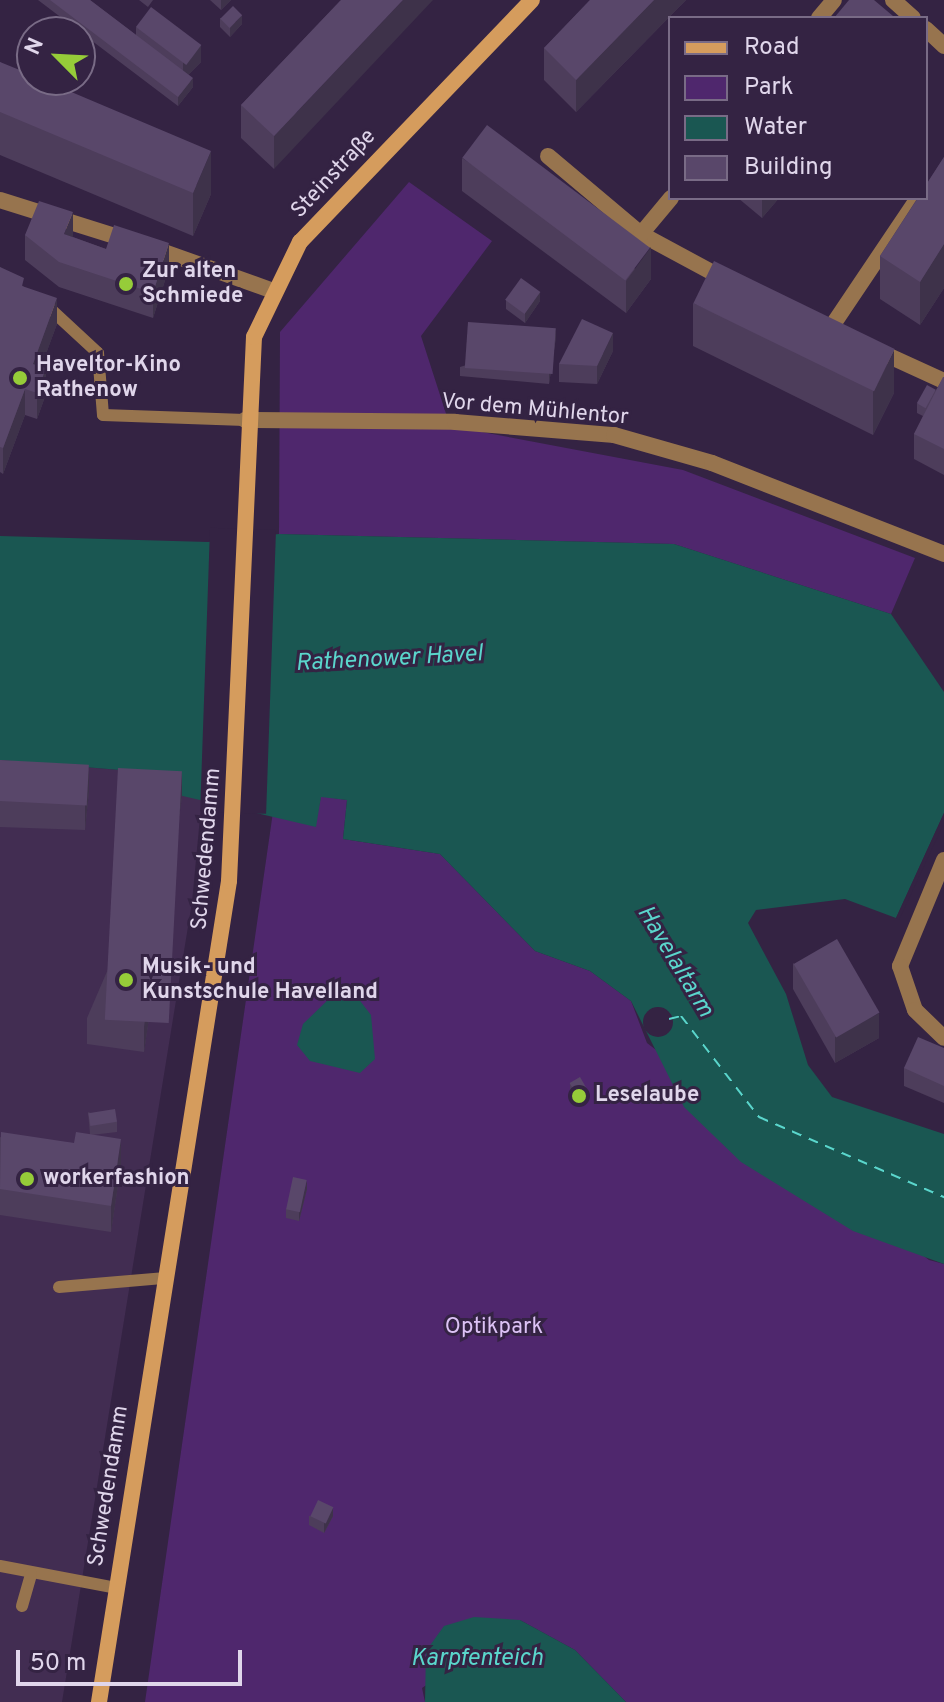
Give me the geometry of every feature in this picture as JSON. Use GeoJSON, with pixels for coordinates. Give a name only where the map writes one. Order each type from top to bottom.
{"type":"FeatureCollection","features":[{"type":"Feature","properties":{"kind":"main road","name":"Steinstraße"},"geometry":{"type":"LineString","coordinates":[[245,420],[249,360],[271,290],[316,223],[532,0]]}},
{"type":"Feature","properties":{"kind":"main road","name":"Schwedendamm"},"geometry":{"type":"LineString","coordinates":[[99,1702],[232,839],[245,420]]}},
{"type":"Feature","properties":{"kind":"street"},"geometry":{"type":"LineString","coordinates":[[821,16],[834,0]]}},
{"type":"Feature","properties":{"kind":"street"},"geometry":{"type":"LineString","coordinates":[[893,0],[911,16]]}},
{"type":"Feature","properties":{"kind":"street"},"geometry":{"type":"LineString","coordinates":[[928,31],[944,46]]}},
{"type":"Feature","properties":{"kind":"street"},"geometry":{"type":"LineString","coordinates":[[548,156],[641,234],[751,292]]}},
{"type":"Feature","properties":{"kind":"street"},"geometry":{"type":"LineString","coordinates":[[0,200],[271,290]]}},
{"type":"Feature","properties":{"kind":"street"},"geometry":{"type":"LineString","coordinates":[[641,234],[669,200]]}},
{"type":"Feature","properties":{"kind":"street"},"geometry":{"type":"LineString","coordinates":[[917,200],[837,332],[944,381]]}},
{"type":"Feature","properties":{"kind":"street","name":"Vor dem Mühlentor"},"geometry":{"type":"LineString","coordinates":[[245,420],[455,422],[614,435],[712,463],[944,554]]}},
{"type":"Feature","properties":{"kind":"street"},"geometry":{"type":"LineString","coordinates":[[944,860],[913,926],[901,981],[915,1010],[944,1038]]}},
{"type":"Feature","properties":{"kind":"lane"},"geometry":{"type":"LineString","coordinates":[[34,295],[98,353],[103,415],[245,420]]}},
{"type":"Feature","properties":{"kind":"lane"},"geometry":{"type":"LineString","coordinates":[[59,1287],[163,1278]]}},
{"type":"Feature","properties":{"kind":"lane"},"geometry":{"type":"LineString","coordinates":[[0,1566],[116,1588]]}},
{"type":"Feature","properties":{"kind":"lane"},"geometry":{"type":"LineString","coordinates":[[22,1606],[31,1574]]}},
{"type":"Feature","properties":{"kind":"shaded area"},"geometry":{"type":"Polygon","coordinates":[[[0,760],[120,770],[119,781],[202,796],[192,902],[62,1702],[0,1702],[0,760]]]}},
{"type":"Feature","properties":{"kind":"green space"},"geometry":{"type":"Polygon","coordinates":[[[409,182],[492,241],[421,336],[450,426],[683,470],[915,558],[891,614],[674,544],[279,534],[280,332],[409,182]]]}},
{"type":"Feature","properties":{"kind":"green space","name":"Optikpark"},"geometry":{"type":"Polygon","coordinates":[[[321,796],[347,800],[343,839],[440,854],[535,951],[590,971],[631,1001],[647,1043],[929,1260],[944,1264],[944,1702],[626,1702],[575,1650],[520,1620],[422,1688],[425,1702],[145,1702],[273,812],[315,826],[321,796]]]}},
{"type":"Feature","properties":{"kind":"water"},"geometry":{"type":"Polygon","coordinates":[[[279,534],[674,544],[891,614],[944,692],[944,813],[896,918],[845,899],[756,910],[748,923],[786,994],[808,1065],[832,1097],[944,1134],[944,1264],[853,1231],[741,1162],[684,1107],[631,1001],[590,971],[535,951],[440,854],[343,839],[347,800],[321,797],[316,827],[118,781],[120,770],[0,760],[0,536],[208,542],[279,534]]]}},
{"type":"Feature","properties":{"kind":"water"},"geometry":{"type":"Polygon","coordinates":[[[354,993],[371,1015],[375,1059],[360,1073],[310,1061],[297,1045],[303,1024],[332,996],[354,993]]]}},
{"type":"Feature","properties":{"kind":"water","name":"Karpfenteich"},"geometry":{"type":"Polygon","coordinates":[[[474,1617],[520,1620],[575,1650],[626,1702],[425,1702],[426,1651],[444,1626],[474,1617]]]}},
{"type":"Feature","properties":{"kind":"pier"},"geometry":{"type":"Polygon","coordinates":[[[210,528],[276,530],[266,814],[200,812],[210,528]]]}},
{"type":"Feature","properties":{"kind":"pier"},"geometry":{"type":"Polygon","coordinates":[[[944,813],[944,823],[899,920],[896,918],[944,813]]]}},
{"type":"Feature","properties":{"kind":"pier"},"geometry":{"type":"Polygon","coordinates":[[[658,1007],[669,1011],[673,1022],[669,1033],[658,1037],[647,1033],[643,1022],[647,1011],[658,1007]]]}},
{"type":"Feature","properties":{"kind":"building"},"geometry":{"type":"Polygon","coordinates":[[[50,0],[90,0],[193,78],[178,97],[96,35],[96,16],[71,16],[50,0]]]}},
{"type":"Feature","properties":{"kind":"building"},"geometry":{"type":"Polygon","coordinates":[[[341,0],[403,0],[274,136],[241,105],[341,0]]]}},
{"type":"Feature","properties":{"kind":"building"},"geometry":{"type":"Polygon","coordinates":[[[590,0],[654,0],[576,80],[544,48],[590,0]]]}},
{"type":"Feature","properties":{"kind":"building"},"geometry":{"type":"Polygon","coordinates":[[[849,0],[874,0],[893,16],[836,16],[849,0]]]}},
{"type":"Feature","properties":{"kind":"building"},"geometry":{"type":"Polygon","coordinates":[[[233,6],[242,15],[229,28],[220,19],[233,6]]]}},
{"type":"Feature","properties":{"kind":"building"},"geometry":{"type":"Polygon","coordinates":[[[151,7],[201,45],[186,65],[136,27],[151,7]]]}},
{"type":"Feature","properties":{"kind":"building"},"geometry":{"type":"Polygon","coordinates":[[[0,62],[16,68],[16,96],[81,96],[211,151],[193,193],[0,112],[0,62]]]}},
{"type":"Feature","properties":{"kind":"building"},"geometry":{"type":"Polygon","coordinates":[[[487,125],[650,248],[625,281],[462,158],[487,125]]]}},
{"type":"Feature","properties":{"kind":"building"},"geometry":{"type":"Polygon","coordinates":[[[944,157],[944,244],[920,282],[880,256],[917,200],[928,200],[928,182],[944,157]]]}},
{"type":"Feature","properties":{"kind":"building"},"geometry":{"type":"Polygon","coordinates":[[[39,201],[73,212],[64,234],[106,249],[114,225],[169,243],[153,293],[59,262],[25,235],[39,201]]]}},
{"type":"Feature","properties":{"kind":"building"},"geometry":{"type":"Polygon","coordinates":[[[714,261],[895,349],[874,391],[693,303],[714,261]]]}},
{"type":"Feature","properties":{"kind":"building"},"geometry":{"type":"Polygon","coordinates":[[[0,267],[24,278],[22,286],[57,298],[33,364],[46,368],[37,393],[25,389],[3,448],[0,447],[0,267]]]}},
{"type":"Feature","properties":{"kind":"building"},"geometry":{"type":"Polygon","coordinates":[[[521,278],[540,292],[525,314],[505,300],[521,278]]]}},
{"type":"Feature","properties":{"kind":"building"},"geometry":{"type":"Polygon","coordinates":[[[582,319],[613,333],[597,366],[559,364],[582,319]]]}},
{"type":"Feature","properties":{"kind":"building"},"geometry":{"type":"Polygon","coordinates":[[[468,322],[556,328],[553,374],[465,368],[468,322]]]}},
{"type":"Feature","properties":{"kind":"building"},"geometry":{"type":"Polygon","coordinates":[[[944,377],[944,449],[914,434],[944,377]]]}},
{"type":"Feature","properties":{"kind":"building"},"geometry":{"type":"Polygon","coordinates":[[[927,385],[936,390],[926,408],[917,403],[927,385]]]}},
{"type":"Feature","properties":{"kind":"building"},"geometry":{"type":"Polygon","coordinates":[[[0,760],[89,765],[87,806],[0,801],[0,760]]]}},
{"type":"Feature","properties":{"kind":"building","name":"Musik- und Kunstschule Havelland"},"geometry":{"type":"Polygon","coordinates":[[[118,768],[182,771],[169,1023],[105,1020],[118,768]]]}},
{"type":"Feature","properties":{"kind":"building"},"geometry":{"type":"Polygon","coordinates":[[[837,939],[880,1013],[836,1038],[794,964],[837,939]]]}},
{"type":"Feature","properties":{"kind":"building"},"geometry":{"type":"Polygon","coordinates":[[[918,1037],[944,1048],[944,1086],[904,1068],[918,1037]]]}},
{"type":"Feature","properties":{"kind":"building"},"geometry":{"type":"Polygon","coordinates":[[[580,1077],[588,1091],[578,1097],[570,1083],[580,1077]]]}},
{"type":"Feature","properties":{"kind":"building"},"geometry":{"type":"Polygon","coordinates":[[[115,1109],[117,1122],[90,1126],[88,1113],[115,1109]]]}},
{"type":"Feature","properties":{"kind":"building"},"geometry":{"type":"Polygon","coordinates":[[[1,1132],[74,1143],[76,1132],[121,1139],[111,1206],[0,1189],[1,1132]]]}},
{"type":"Feature","properties":{"kind":"building"},"geometry":{"type":"Polygon","coordinates":[[[293,1177],[307,1180],[300,1212],[286,1209],[293,1177]]]}},
{"type":"Feature","properties":{"kind":"building"},"geometry":{"type":"Polygon","coordinates":[[[318,1500],[333,1507],[326,1523],[310,1516],[318,1500]]]}},
{"type":"Feature","properties":{"kind":"ferry route"},"geometry":{"type":"LineString","coordinates":[[669,1019],[681,1016],[759,1117],[944,1197]]}},
{"type":"Feature","properties":{"kind":"place","name":"Zur alten Schmiede"},"geometry":{"type":"Point","coordinates":[126,284]}},
{"type":"Feature","properties":{"kind":"place","name":"Haveltor-Kino Rathenow"},"geometry":{"type":"Point","coordinates":[20,378]}},
{"type":"Feature","properties":{"kind":"place","name":"Musik- und Kunstschule Havelland"},"geometry":{"type":"Point","coordinates":[126,980]}},
{"type":"Feature","properties":{"kind":"place","name":"Leselaube"},"geometry":{"type":"Point","coordinates":[579,1096]}},
{"type":"Feature","properties":{"kind":"place","name":"workerfashion"},"geometry":{"type":"Point","coordinates":[27,1179]}},
{"type":"Feature","properties":{"kind":"water label","name":"Rathenower Havel"},"geometry":{"type":"Point","coordinates":[389,660]}},
{"type":"Feature","properties":{"kind":"water label","name":"Havelaltarm"},"geometry":{"type":"Point","coordinates":[674,962]}}]}
